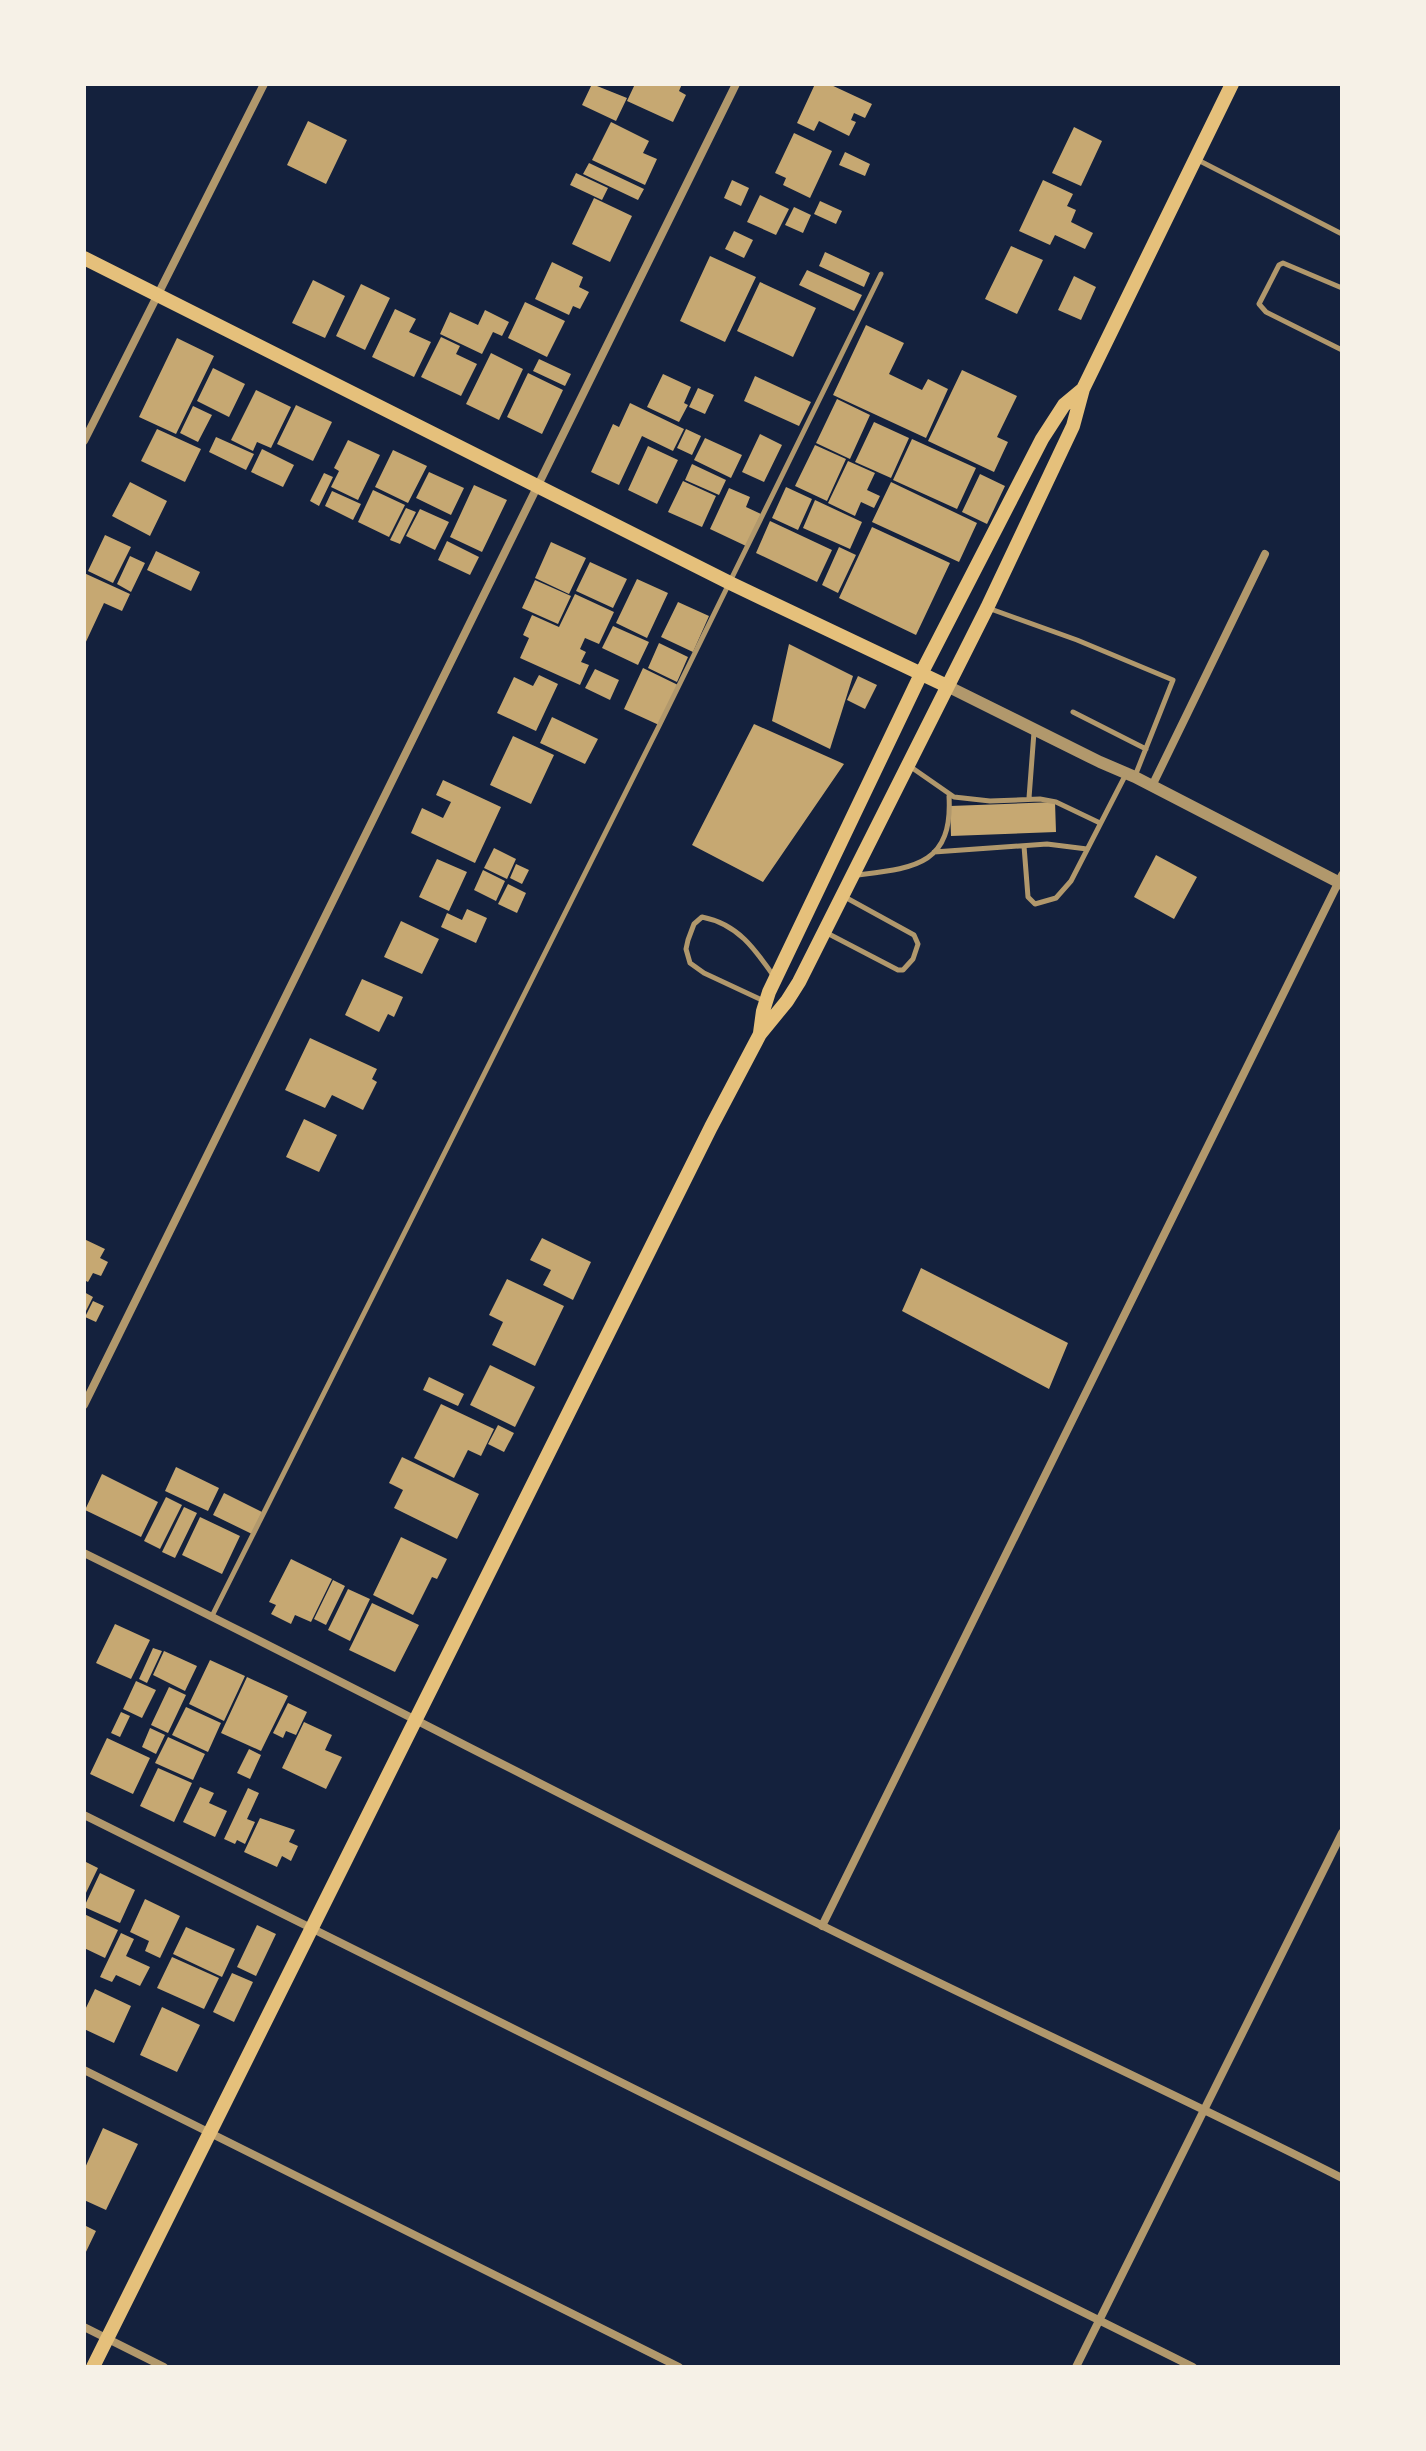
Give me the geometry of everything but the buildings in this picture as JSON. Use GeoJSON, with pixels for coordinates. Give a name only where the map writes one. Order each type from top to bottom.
{"type":"FeatureCollection","features":[{"type":"Feature","properties":{"kind":"main road"},"geometry":{"type":"LineString","coordinates":[[93,2367],[760,1034],[787,1001],[824,932],[987,608],[1073,426],[1083,389],[1232,84]]}},
{"type":"Feature","properties":{"kind":"main road"},"geometry":{"type":"LineString","coordinates":[[84,258],[730,583],[947,686]]}},
{"type":"Feature","properties":{"kind":"main road"},"geometry":{"type":"LineString","coordinates":[[760,1034],[765,1002],[775,979],[921,674],[1042,439],[1064,405],[1083,389]]}},
{"type":"Feature","properties":{"kind":"street"},"geometry":{"type":"LineString","coordinates":[[84,441],[264,84]]}},
{"type":"Feature","properties":{"kind":"street"},"geometry":{"type":"LineString","coordinates":[[84,1405],[736,84]]}},
{"type":"Feature","properties":{"kind":"street"},"geometry":{"type":"LineString","coordinates":[[1152,786],[1265,554]]}},
{"type":"Feature","properties":{"kind":"street"},"geometry":{"type":"LineString","coordinates":[[822,1926],[1341,880],[947,686]]}},
{"type":"Feature","properties":{"kind":"street"},"geometry":{"type":"LineString","coordinates":[[84,1553],[822,1926],[1342,2178]]}},
{"type":"Feature","properties":{"kind":"street"},"geometry":{"type":"LineString","coordinates":[[84,1815],[1193,2367]]}},
{"type":"Feature","properties":{"kind":"street"},"geometry":{"type":"LineString","coordinates":[[1076,2367],[1342,1833]]}},
{"type":"Feature","properties":{"kind":"street"},"geometry":{"type":"LineString","coordinates":[[84,2070],[679,2367]]}},
{"type":"Feature","properties":{"kind":"street"},"geometry":{"type":"LineString","coordinates":[[84,2327],[164,2367]]}},
{"type":"Feature","properties":{"kind":"lane"},"geometry":{"type":"LineString","coordinates":[[1195,159],[1342,234]]}},
{"type":"Feature","properties":{"kind":"lane"},"geometry":{"type":"LineString","coordinates":[[1342,288],[1283,263],[1279,265],[1259,304],[1266,312],[1342,350]]}},
{"type":"Feature","properties":{"kind":"lane"},"geometry":{"type":"LineString","coordinates":[[212,1616],[730,583],[881,274]]}},
{"type":"Feature","properties":{"kind":"lane"},"geometry":{"type":"LineString","coordinates":[[987,608],[1077,640],[1173,680],[1146,749],[1100,823],[1071,881],[1051,900],[1035,904],[1028,897],[1025,891],[1024,846]]}},
{"type":"Feature","properties":{"kind":"lane"},"geometry":{"type":"LineString","coordinates":[[1073,712],[1146,749]]}},
{"type":"Feature","properties":{"kind":"lane"},"geometry":{"type":"LineString","coordinates":[[1029,798],[1034,730]]}},
{"type":"Feature","properties":{"kind":"lane"},"geometry":{"type":"LineString","coordinates":[[908,765],[949,796],[990,801],[1029,798],[1056,802],[1100,823]]}},
{"type":"Feature","properties":{"kind":"lane"},"geometry":{"type":"LineString","coordinates":[[853,876],[912,867],[934,852],[948,829],[949,796]]}},
{"type":"Feature","properties":{"kind":"lane"},"geometry":{"type":"LineString","coordinates":[[934,852],[1065,845],[1087,849]]}},
{"type":"Feature","properties":{"kind":"lane"},"geometry":{"type":"LineString","coordinates":[[824,932],[898,970],[903,970],[913,959],[918,944],[914,935],[843,895]]}},
{"type":"Feature","properties":{"kind":"lane"},"geometry":{"type":"LineString","coordinates":[[765,1002],[704,973],[690,963],[686,949],[694,924],[702,917],[736,931],[750,944],[775,979]]}}]}
